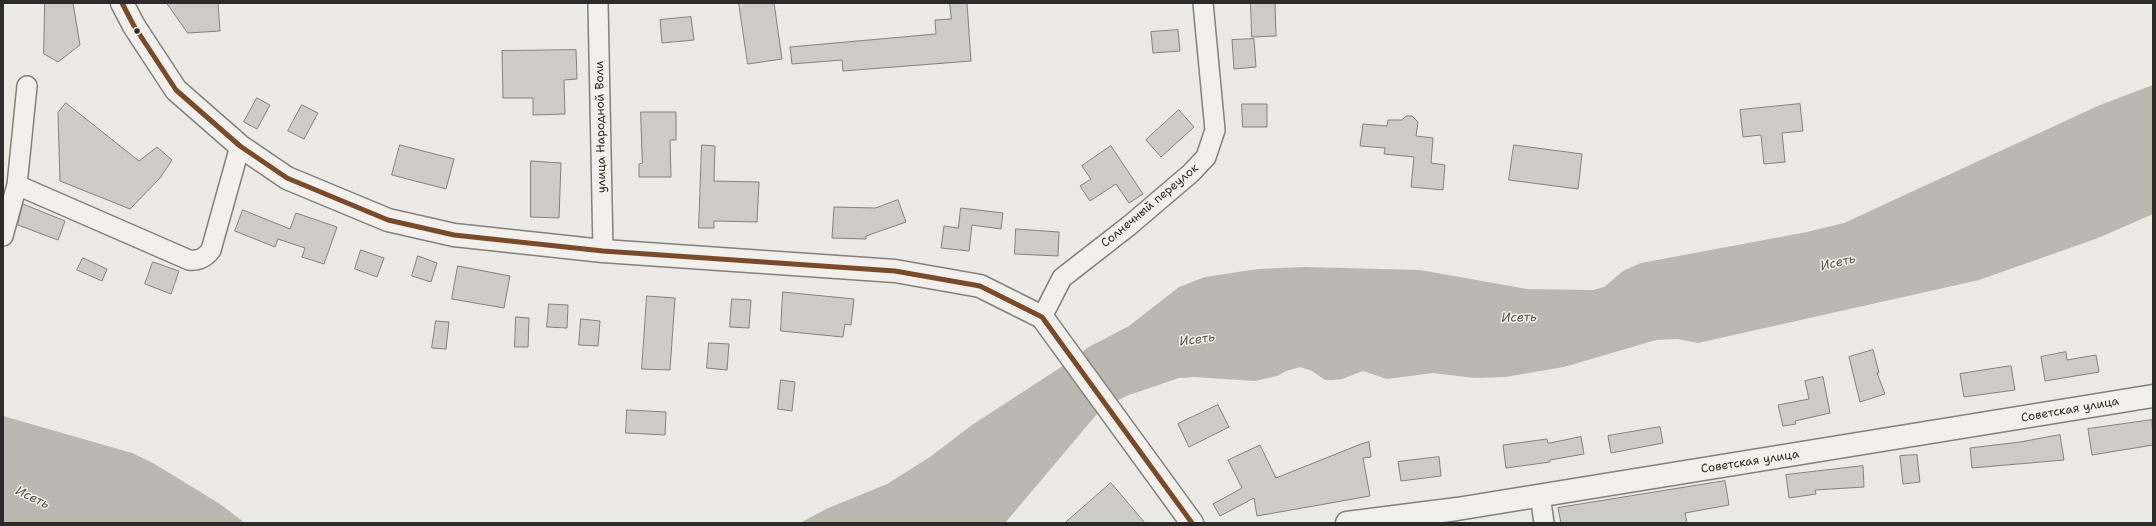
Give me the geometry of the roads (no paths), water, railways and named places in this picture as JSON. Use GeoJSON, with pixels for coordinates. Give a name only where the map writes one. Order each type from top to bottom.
{"type":"FeatureCollection","features":[{"type":"Feature","properties":{"kind":"main road"},"geometry":{"type":"LineString","coordinates":[[122,3],[138,33],[176,90],[240,146],[287,178],[388,220],[454,235],[603,251],[895,271],[980,286],[1048,324],[1192,523]]}},
{"type":"Feature","properties":{"kind":"main road","name":"Советская улица"},"geometry":{"type":"LineString","coordinates":[[1347,523],[1457,509],[2153,396]]}},
{"type":"Feature","properties":{"kind":"street","name":"улица Народной Воли"},"geometry":{"type":"LineString","coordinates":[[598,3],[603,251]]}},
{"type":"Feature","properties":{"kind":"street","name":"Солнечный переулок"},"geometry":{"type":"LineString","coordinates":[[1048,324],[1062,278],[1130,225],[1191,173],[1206,157],[1215,130],[1203,3]]}},
{"type":"Feature","properties":{"kind":"street"},"geometry":{"type":"LineString","coordinates":[[3,236],[17,185],[27,86]]}},
{"type":"Feature","properties":{"kind":"street"},"geometry":{"type":"LineString","coordinates":[[17,185],[189,260],[197,260],[207,256],[211,250],[240,146]]}},
{"type":"Feature","properties":{"kind":"street"},"geometry":{"type":"LineString","coordinates":[[1540,495],[1544,523]]}},
{"type":"Feature","properties":{"kind":"water","name":"Исеть"},"geometry":{"type":"Polygon","coordinates":[[[2153,85],[2153,214],[2098,238],[1979,280],[1698,343],[1678,339],[1656,340],[1564,367],[1505,377],[1474,378],[1433,373],[1387,379],[1363,371],[1342,379],[1325,380],[1312,371],[1300,367],[1286,371],[1277,376],[1255,381],[1194,377],[1179,378],[1129,395],[1110,404],[1097,414],[1005,523],[800,523],[826,509],[887,484],[930,457],[972,425],[1072,360],[1087,348],[1129,326],[1179,287],[1205,277],[1258,269],[1305,267],[1420,270],[1527,289],[1593,290],[1604,287],[1623,271],[1641,263],[1807,232],[1844,223],[2100,105],[2153,85]]]}},
{"type":"Feature","properties":{"kind":"water","name":"Исеть"},"geometry":{"type":"Polygon","coordinates":[[[3,416],[132,453],[153,463],[220,504],[245,523],[3,523],[3,416]]]}}]}
